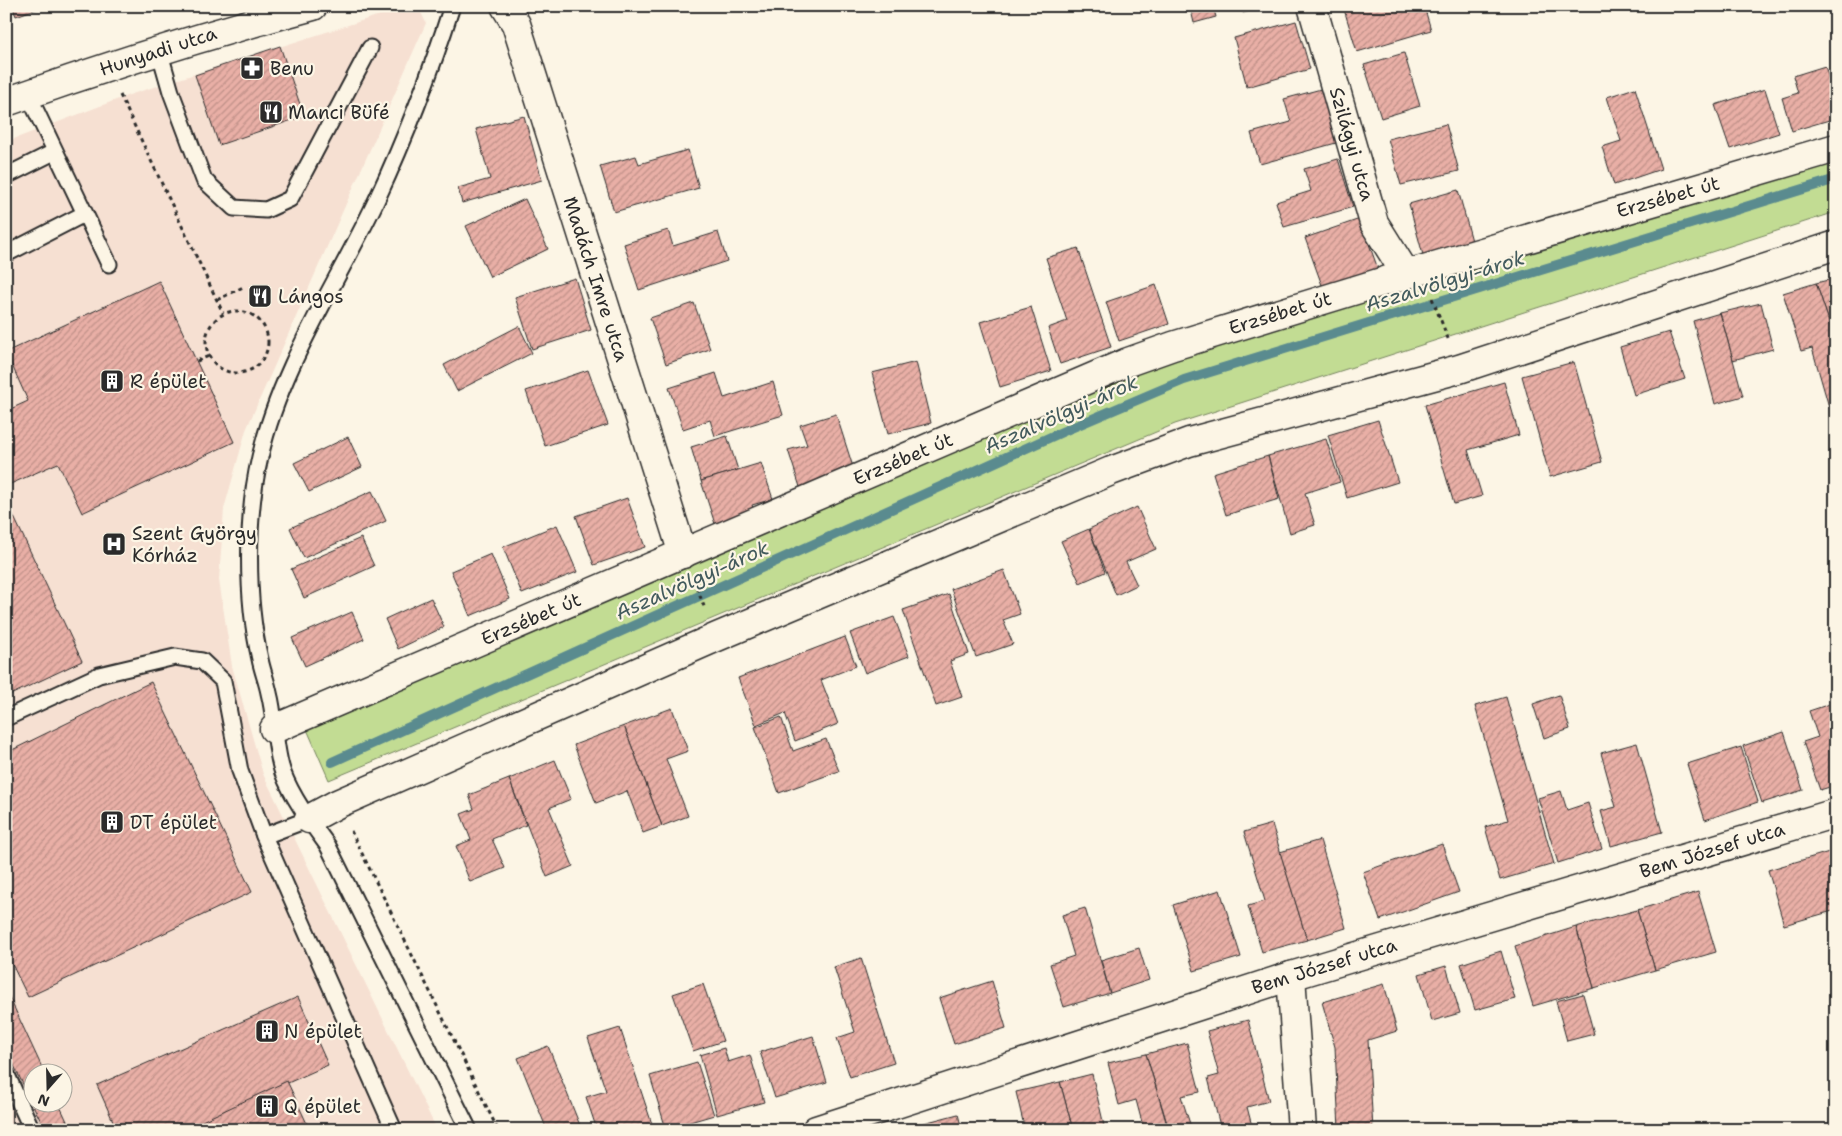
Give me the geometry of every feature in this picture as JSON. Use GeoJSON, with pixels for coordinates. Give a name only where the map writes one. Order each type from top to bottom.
{"type":"FeatureCollection","features":[{"type":"Feature","properties":{"kind":"street","name":"Hunyadi utca"},"geometry":{"type":"LineString","coordinates":[[17,98],[106,66],[159,50],[232,17],[313,6]]}},
{"type":"Feature","properties":{"kind":"street","name":"Madách Imre utca"},"geometry":{"type":"LineString","coordinates":[[505,6],[516,24],[683,554]]}},
{"type":"Feature","properties":{"kind":"street","name":"Szilágyi utca"},"geometry":{"type":"LineString","coordinates":[[1312,6],[1374,223],[1413,272]]}},
{"type":"Feature","properties":{"kind":"street","name":"Erzsébet út"},"geometry":{"type":"LineString","coordinates":[[274,729],[1128,362],[1173,346],[1413,272],[1836,148]]}},
{"type":"Feature","properties":{"kind":"street"},"geometry":{"type":"LineString","coordinates":[[309,819],[336,804],[717,637],[1111,471],[1190,442],[1460,369],[1836,245]]}},
{"type":"Feature","properties":{"kind":"street","name":"Bem József utca"},"geometry":{"type":"LineString","coordinates":[[816,1130],[1291,976],[1836,813]]}},
{"type":"Feature","properties":{"kind":"street"},"geometry":{"type":"LineString","coordinates":[[1291,976],[1302,1130]]}},
{"type":"Feature","properties":{"kind":"lane"},"geometry":{"type":"LineString","coordinates":[[452,6],[404,138],[377,200],[293,363],[268,429],[259,459],[253,508],[249,580],[259,657],[270,696],[274,729],[283,773],[309,819],[328,846],[469,1130]]}},
{"type":"Feature","properties":{"kind":"lane"},"geometry":{"type":"LineString","coordinates":[[159,50],[171,92],[204,180],[234,208],[266,210],[290,199],[370,48]]}},
{"type":"Feature","properties":{"kind":"lane"},"geometry":{"type":"LineString","coordinates":[[17,98],[54,152],[109,264]]}},
{"type":"Feature","properties":{"kind":"lane"},"geometry":{"type":"LineString","coordinates":[[6,176],[54,152]]}},
{"type":"Feature","properties":{"kind":"lane"},"geometry":{"type":"LineString","coordinates":[[6,254],[84,214]]}},
{"type":"Feature","properties":{"kind":"lane"},"geometry":{"type":"LineString","coordinates":[[6,718],[99,675],[175,657],[202,661],[223,681],[240,770],[264,836],[394,1130]]}},
{"type":"Feature","properties":{"kind":"lane"},"geometry":{"type":"LineString","coordinates":[[264,836],[309,819]]}},
{"type":"Feature","properties":{"kind":"lane"},"geometry":{"type":"LineString","coordinates":[[6,1073],[32,1130]]}},
{"type":"Feature","properties":{"kind":"path"},"geometry":{"type":"LineString","coordinates":[[106,66],[223,313]]}},
{"type":"Feature","properties":{"kind":"path"},"geometry":{"type":"LineString","coordinates":[[1413,272],[1460,369]]}},
{"type":"Feature","properties":{"kind":"path"},"geometry":{"type":"LineString","coordinates":[[217,300],[243,287]]}},
{"type":"Feature","properties":{"kind":"path"},"geometry":{"type":"LineString","coordinates":[[241,311],[258,318],[266,327],[269,340],[267,352],[261,363],[251,370],[239,374],[227,372],[216,366],[208,356],[205,344],[207,332],[213,321],[223,313],[241,311]]}},
{"type":"Feature","properties":{"kind":"path"},"geometry":{"type":"LineString","coordinates":[[196,361],[208,356]]}},
{"type":"Feature","properties":{"kind":"path"},"geometry":{"type":"LineString","coordinates":[[683,554],[707,613]]}},
{"type":"Feature","properties":{"kind":"path"},"geometry":{"type":"LineString","coordinates":[[336,804],[498,1130]]}},
{"type":"Feature","properties":{"kind":"shaded area","name":"Szent György Kórház"},"geometry":{"type":"Polygon","coordinates":[[[408,6],[418,6],[426,23],[246,430],[224,509],[219,580],[232,666],[263,774],[437,1130],[6,1130],[6,142],[129,95],[408,6]]]}},
{"type":"Feature","properties":{"kind":"shaded area"},"geometry":{"type":"Polygon","coordinates":[[[1836,1122],[1836,1130],[1811,1130],[1823,1126],[1836,1122]]]}},
{"type":"Feature","properties":{"kind":"green space"},"geometry":{"type":"Polygon","coordinates":[[[1836,149],[1836,212],[1175,424],[329,780],[306,727],[1139,361],[1836,149]]]}},
{"type":"Feature","properties":{"kind":"building"},"geometry":{"type":"Polygon","coordinates":[[[12,6],[44,6],[16,16],[12,6]]]}},
{"type":"Feature","properties":{"kind":"building"},"geometry":{"type":"Polygon","coordinates":[[[1190,6],[1213,6],[1216,17],[1194,23],[1190,6]]]}},
{"type":"Feature","properties":{"kind":"building"},"geometry":{"type":"Polygon","coordinates":[[[1241,6],[1269,6],[1243,13],[1241,6]]]}},
{"type":"Feature","properties":{"kind":"building"},"geometry":{"type":"Polygon","coordinates":[[[1343,6],[1424,6],[1431,30],[1357,52],[1343,6]]]}},
{"type":"Feature","properties":{"kind":"building"},"geometry":{"type":"Polygon","coordinates":[[[1296,21],[1310,69],[1247,87],[1234,38],[1296,21]]]}},
{"type":"Feature","properties":{"kind":"building"},"geometry":{"type":"Polygon","coordinates":[[[280,46],[304,116],[219,145],[195,75],[280,46]]]}},
{"type":"Feature","properties":{"kind":"building"},"geometry":{"type":"Polygon","coordinates":[[[1404,53],[1420,106],[1381,118],[1364,65],[1404,53]]]}},
{"type":"Feature","properties":{"kind":"building"},"geometry":{"type":"Polygon","coordinates":[[[1825,66],[1836,102],[1836,118],[1792,131],[1782,98],[1798,93],[1793,76],[1825,66]]]}},
{"type":"Feature","properties":{"kind":"building"},"geometry":{"type":"Polygon","coordinates":[[[1635,88],[1661,169],[1614,185],[1602,147],[1621,141],[1607,97],[1635,88]]]}},
{"type":"Feature","properties":{"kind":"building"},"geometry":{"type":"Polygon","coordinates":[[[1321,89],[1336,143],[1260,164],[1251,133],[1291,122],[1284,99],[1321,89]]]}},
{"type":"Feature","properties":{"kind":"building"},"geometry":{"type":"Polygon","coordinates":[[[1765,89],[1779,133],[1730,149],[1715,105],[1765,89]]]}},
{"type":"Feature","properties":{"kind":"building"},"geometry":{"type":"Polygon","coordinates":[[[524,116],[542,180],[462,203],[458,188],[490,179],[476,129],[524,116]]]}},
{"type":"Feature","properties":{"kind":"building"},"geometry":{"type":"Polygon","coordinates":[[[1446,124],[1459,171],[1401,185],[1388,139],[1446,124]]]}},
{"type":"Feature","properties":{"kind":"building"},"geometry":{"type":"Polygon","coordinates":[[[688,150],[699,188],[614,212],[600,166],[636,156],[639,164],[688,150]]]}},
{"type":"Feature","properties":{"kind":"building"},"geometry":{"type":"Polygon","coordinates":[[[1338,159],[1353,207],[1284,227],[1276,202],[1311,191],[1304,169],[1338,159]]]}},
{"type":"Feature","properties":{"kind":"building"},"geometry":{"type":"Polygon","coordinates":[[[1458,190],[1472,241],[1423,255],[1409,204],[1458,190]]]}},
{"type":"Feature","properties":{"kind":"building"},"geometry":{"type":"Polygon","coordinates":[[[525,199],[548,249],[490,277],[466,226],[525,199]]]}},
{"type":"Feature","properties":{"kind":"building"},"geometry":{"type":"Polygon","coordinates":[[[1360,219],[1378,269],[1323,288],[1305,238],[1360,219]]]}},
{"type":"Feature","properties":{"kind":"building"},"geometry":{"type":"Polygon","coordinates":[[[668,230],[673,246],[718,232],[727,261],[639,290],[624,244],[668,230]]]}},
{"type":"Feature","properties":{"kind":"building"},"geometry":{"type":"Polygon","coordinates":[[[1078,248],[1111,347],[1060,364],[1048,328],[1067,321],[1046,258],[1078,248]]]}},
{"type":"Feature","properties":{"kind":"building"},"geometry":{"type":"Polygon","coordinates":[[[575,278],[591,330],[532,349],[515,297],[575,278]]]}},
{"type":"Feature","properties":{"kind":"building"},"geometry":{"type":"Polygon","coordinates":[[[1836,278],[1836,342],[1816,283],[1836,278]]]}},
{"type":"Feature","properties":{"kind":"building","name":"R épület"},"geometry":{"type":"Polygon","coordinates":[[[159,281],[234,442],[82,513],[58,463],[6,486],[6,411],[28,401],[6,352],[159,281]]]}},
{"type":"Feature","properties":{"kind":"building"},"geometry":{"type":"Polygon","coordinates":[[[1816,283],[1836,342],[1836,405],[1829,407],[1812,348],[1801,351],[1783,293],[1816,283]]]}},
{"type":"Feature","properties":{"kind":"building"},"geometry":{"type":"Polygon","coordinates":[[[1156,285],[1169,324],[1119,341],[1106,302],[1156,285]]]}},
{"type":"Feature","properties":{"kind":"building"},"geometry":{"type":"Polygon","coordinates":[[[694,303],[710,349],[666,364],[650,318],[694,303]]]}},
{"type":"Feature","properties":{"kind":"building"},"geometry":{"type":"Polygon","coordinates":[[[1761,303],[1773,349],[1733,360],[1720,313],[1761,303]]]}},
{"type":"Feature","properties":{"kind":"building"},"geometry":{"type":"Polygon","coordinates":[[[1031,307],[1051,371],[1000,387],[980,322],[1031,307]]]}},
{"type":"Feature","properties":{"kind":"building"},"geometry":{"type":"Polygon","coordinates":[[[1720,313],[1743,396],[1715,404],[1693,321],[1720,313]]]}},
{"type":"Feature","properties":{"kind":"building"},"geometry":{"type":"Polygon","coordinates":[[[519,326],[532,353],[457,391],[444,365],[519,326]]]}},
{"type":"Feature","properties":{"kind":"building"},"geometry":{"type":"Polygon","coordinates":[[[1669,332],[1685,379],[1634,395],[1620,347],[1669,332]]]}},
{"type":"Feature","properties":{"kind":"building"},"geometry":{"type":"Polygon","coordinates":[[[916,362],[931,423],[888,434],[872,373],[916,362]]]}},
{"type":"Feature","properties":{"kind":"building"},"geometry":{"type":"Polygon","coordinates":[[[1574,362],[1602,462],[1550,477],[1522,376],[1574,362]]]}},
{"type":"Feature","properties":{"kind":"building"},"geometry":{"type":"Polygon","coordinates":[[[588,370],[608,425],[545,446],[526,391],[588,370]]]}},
{"type":"Feature","properties":{"kind":"building"},"geometry":{"type":"Polygon","coordinates":[[[716,373],[724,398],[773,382],[783,415],[715,436],[710,420],[683,429],[669,388],[716,373]]]}},
{"type":"Feature","properties":{"kind":"building"},"geometry":{"type":"Polygon","coordinates":[[[1504,382],[1519,435],[1468,450],[1482,496],[1454,504],[1425,405],[1504,382]]]}},
{"type":"Feature","properties":{"kind":"building"},"geometry":{"type":"Polygon","coordinates":[[[836,414],[854,470],[800,487],[788,450],[807,445],[800,425],[836,414]]]}},
{"type":"Feature","properties":{"kind":"building"},"geometry":{"type":"Polygon","coordinates":[[[1378,420],[1398,482],[1347,498],[1328,435],[1378,420]]]}},
{"type":"Feature","properties":{"kind":"building"},"geometry":{"type":"Polygon","coordinates":[[[727,436],[738,470],[701,481],[691,447],[727,436]]]}},
{"type":"Feature","properties":{"kind":"building"},"geometry":{"type":"Polygon","coordinates":[[[348,437],[362,467],[309,492],[294,463],[348,437]]]}},
{"type":"Feature","properties":{"kind":"building"},"geometry":{"type":"Polygon","coordinates":[[[1326,439],[1340,482],[1305,493],[1315,525],[1290,533],[1268,456],[1326,439]]]}},
{"type":"Feature","properties":{"kind":"building"},"geometry":{"type":"Polygon","coordinates":[[[1268,456],[1279,499],[1226,515],[1213,473],[1268,456]]]}},
{"type":"Feature","properties":{"kind":"building"},"geometry":{"type":"Polygon","coordinates":[[[761,463],[773,499],[752,505],[756,518],[717,530],[701,481],[761,463]]]}},
{"type":"Feature","properties":{"kind":"building"},"geometry":{"type":"Polygon","coordinates":[[[372,491],[386,521],[304,558],[290,528],[372,491]]]}},
{"type":"Feature","properties":{"kind":"building"},"geometry":{"type":"Polygon","coordinates":[[[627,498],[645,547],[594,565],[576,516],[627,498]]]}},
{"type":"Feature","properties":{"kind":"building"},"geometry":{"type":"Polygon","coordinates":[[[6,500],[82,661],[6,697],[6,500]]]}},
{"type":"Feature","properties":{"kind":"building"},"geometry":{"type":"Polygon","coordinates":[[[1137,507],[1156,549],[1126,562],[1137,585],[1116,595],[1089,529],[1137,507]]]}},
{"type":"Feature","properties":{"kind":"building"},"geometry":{"type":"Polygon","coordinates":[[[557,525],[577,572],[522,594],[503,547],[557,525]]]}},
{"type":"Feature","properties":{"kind":"building"},"geometry":{"type":"Polygon","coordinates":[[[1089,529],[1105,572],[1080,583],[1061,541],[1089,529]]]}},
{"type":"Feature","properties":{"kind":"building"},"geometry":{"type":"Polygon","coordinates":[[[361,538],[374,566],[304,598],[291,569],[361,538]]]}},
{"type":"Feature","properties":{"kind":"building"},"geometry":{"type":"Polygon","coordinates":[[[491,554],[510,599],[470,616],[451,571],[491,554]]]}},
{"type":"Feature","properties":{"kind":"building"},"geometry":{"type":"Polygon","coordinates":[[[1004,570],[1020,614],[1003,620],[1013,644],[976,657],[951,589],[1004,570]]]}},
{"type":"Feature","properties":{"kind":"building"},"geometry":{"type":"Polygon","coordinates":[[[949,594],[969,654],[950,661],[962,697],[936,706],[903,610],[949,594]]]}},
{"type":"Feature","properties":{"kind":"building"},"geometry":{"type":"Polygon","coordinates":[[[431,598],[444,627],[398,649],[385,619],[431,598]]]}},
{"type":"Feature","properties":{"kind":"building"},"geometry":{"type":"Polygon","coordinates":[[[352,612],[364,639],[305,666],[292,638],[352,612]]]}},
{"type":"Feature","properties":{"kind":"building"},"geometry":{"type":"Polygon","coordinates":[[[894,617],[909,656],[865,673],[850,633],[894,617]]]}},
{"type":"Feature","properties":{"kind":"building"},"geometry":{"type":"Polygon","coordinates":[[[845,637],[856,666],[821,680],[838,724],[795,741],[785,713],[756,725],[738,678],[845,637]]]}},
{"type":"Feature","properties":{"kind":"building","name":"DT épület"},"geometry":{"type":"Polygon","coordinates":[[[151,682],[252,892],[28,997],[6,952],[6,753],[151,682]]]}},
{"type":"Feature","properties":{"kind":"building"},"geometry":{"type":"Polygon","coordinates":[[[1559,695],[1570,729],[1544,738],[1533,704],[1559,695]]]}},
{"type":"Feature","properties":{"kind":"building"},"geometry":{"type":"Polygon","coordinates":[[[1506,697],[1554,864],[1500,880],[1485,827],[1508,820],[1475,706],[1506,697]]]}},
{"type":"Feature","properties":{"kind":"building"},"geometry":{"type":"Polygon","coordinates":[[[1836,702],[1836,785],[1820,790],[1803,742],[1818,737],[1809,711],[1836,702]]]}},
{"type":"Feature","properties":{"kind":"building"},"geometry":{"type":"Polygon","coordinates":[[[672,708],[688,751],[666,759],[688,816],[662,826],[624,726],[672,708]]]}},
{"type":"Feature","properties":{"kind":"building"},"geometry":{"type":"Polygon","coordinates":[[[781,717],[793,751],[826,739],[839,771],[779,793],[755,727],[781,717]]]}},
{"type":"Feature","properties":{"kind":"building"},"geometry":{"type":"Polygon","coordinates":[[[624,726],[662,826],[643,833],[627,791],[596,803],[574,745],[624,726]]]}},
{"type":"Feature","properties":{"kind":"building"},"geometry":{"type":"Polygon","coordinates":[[[1784,732],[1803,790],[1762,803],[1743,746],[1784,732]]]}},
{"type":"Feature","properties":{"kind":"building"},"geometry":{"type":"Polygon","coordinates":[[[1637,743],[1662,832],[1611,846],[1601,811],[1616,807],[1601,753],[1637,743]]]}},
{"type":"Feature","properties":{"kind":"building"},"geometry":{"type":"Polygon","coordinates":[[[1741,747],[1758,802],[1705,820],[1687,764],[1741,747]]]}},
{"type":"Feature","properties":{"kind":"building"},"geometry":{"type":"Polygon","coordinates":[[[555,760],[571,799],[549,808],[573,866],[547,877],[509,779],[555,760]]]}},
{"type":"Feature","properties":{"kind":"building"},"geometry":{"type":"Polygon","coordinates":[[[509,779],[526,825],[492,839],[505,868],[470,882],[456,846],[471,840],[461,814],[474,809],[469,795],[509,779]]]}},
{"type":"Feature","properties":{"kind":"building"},"geometry":{"type":"Polygon","coordinates":[[[1561,791],[1567,810],[1588,803],[1602,849],[1558,863],[1538,798],[1561,791]]]}},
{"type":"Feature","properties":{"kind":"building"},"geometry":{"type":"Polygon","coordinates":[[[1272,824],[1307,940],[1262,952],[1248,906],[1265,901],[1244,832],[1272,824]]]}},
{"type":"Feature","properties":{"kind":"building"},"geometry":{"type":"Polygon","coordinates":[[[1320,840],[1346,928],[1307,940],[1280,852],[1320,840]]]}},
{"type":"Feature","properties":{"kind":"building"},"geometry":{"type":"Polygon","coordinates":[[[1442,844],[1459,892],[1380,920],[1363,872],[1442,844]]]}},
{"type":"Feature","properties":{"kind":"building"},"geometry":{"type":"Polygon","coordinates":[[[1836,850],[1836,910],[1784,925],[1768,870],[1836,850]]]}},
{"type":"Feature","properties":{"kind":"building"},"geometry":{"type":"Polygon","coordinates":[[[1220,890],[1241,957],[1194,971],[1173,905],[1220,890]]]}},
{"type":"Feature","properties":{"kind":"building"},"geometry":{"type":"Polygon","coordinates":[[[1698,892],[1716,952],[1655,970],[1637,910],[1698,892]]]}},
{"type":"Feature","properties":{"kind":"building"},"geometry":{"type":"Polygon","coordinates":[[[1085,908],[1110,993],[1064,1007],[1050,964],[1074,956],[1062,915],[1085,908]]]}},
{"type":"Feature","properties":{"kind":"building"},"geometry":{"type":"Polygon","coordinates":[[[1637,910],[1655,970],[1594,988],[1576,927],[1637,910]]]}},
{"type":"Feature","properties":{"kind":"building"},"geometry":{"type":"Polygon","coordinates":[[[1576,927],[1594,988],[1533,1006],[1515,946],[1576,927]]]}},
{"type":"Feature","properties":{"kind":"building"},"geometry":{"type":"Polygon","coordinates":[[[1139,948],[1149,980],[1110,993],[1101,960],[1139,948]]]}},
{"type":"Feature","properties":{"kind":"building"},"geometry":{"type":"Polygon","coordinates":[[[1501,951],[1515,999],[1475,1010],[1461,964],[1501,951]]]}},
{"type":"Feature","properties":{"kind":"building"},"geometry":{"type":"Polygon","coordinates":[[[861,958],[894,1063],[850,1077],[837,1038],[855,1032],[834,967],[861,958]]]}},
{"type":"Feature","properties":{"kind":"building"},"geometry":{"type":"Polygon","coordinates":[[[1446,966],[1460,1013],[1432,1021],[1419,974],[1446,966]]]}},
{"type":"Feature","properties":{"kind":"building"},"geometry":{"type":"Polygon","coordinates":[[[992,981],[1006,1028],[954,1044],[939,998],[992,981]]]}},
{"type":"Feature","properties":{"kind":"building"},"geometry":{"type":"Polygon","coordinates":[[[703,984],[723,1041],[693,1051],[673,994],[703,984]]]}},
{"type":"Feature","properties":{"kind":"building"},"geometry":{"type":"Polygon","coordinates":[[[1384,984],[1397,1031],[1368,1040],[1373,1130],[1339,1130],[1335,1047],[1322,1002],[1384,984]]]}},
{"type":"Feature","properties":{"kind":"building"},"geometry":{"type":"Polygon","coordinates":[[[6,990],[40,1064],[22,1064],[22,1082],[6,1049],[6,990]]]}},
{"type":"Feature","properties":{"kind":"building"},"geometry":{"type":"Polygon","coordinates":[[[1583,994],[1594,1034],[1567,1041],[1556,1001],[1583,994]]]}},
{"type":"Feature","properties":{"kind":"building","name":"N épület"},"geometry":{"type":"Polygon","coordinates":[[[298,997],[328,1065],[183,1130],[117,1130],[97,1085],[298,997]]]}},
{"type":"Feature","properties":{"kind":"building"},"geometry":{"type":"Polygon","coordinates":[[[1248,1020],[1269,1101],[1247,1107],[1253,1130],[1221,1130],[1208,1078],[1219,1075],[1207,1031],[1248,1020]]]}},
{"type":"Feature","properties":{"kind":"building"},"geometry":{"type":"Polygon","coordinates":[[[620,1028],[654,1130],[597,1130],[586,1097],[606,1091],[588,1038],[620,1028]]]}},
{"type":"Feature","properties":{"kind":"building"},"geometry":{"type":"Polygon","coordinates":[[[813,1036],[827,1082],[775,1098],[760,1052],[813,1036]]]}},
{"type":"Feature","properties":{"kind":"building"},"geometry":{"type":"Polygon","coordinates":[[[1187,1043],[1200,1092],[1181,1096],[1192,1130],[1169,1130],[1146,1054],[1187,1043]]]}},
{"type":"Feature","properties":{"kind":"building"},"geometry":{"type":"Polygon","coordinates":[[[548,1046],[581,1128],[577,1130],[547,1130],[518,1058],[548,1046]]]}},
{"type":"Feature","properties":{"kind":"building"},"geometry":{"type":"Polygon","coordinates":[[[724,1048],[728,1062],[750,1055],[764,1102],[717,1115],[700,1055],[724,1048]]]}},
{"type":"Feature","properties":{"kind":"building"},"geometry":{"type":"Polygon","coordinates":[[[1146,1054],[1167,1125],[1149,1130],[1144,1130],[1136,1100],[1119,1105],[1108,1063],[1146,1054]]]}},
{"type":"Feature","properties":{"kind":"building"},"geometry":{"type":"Polygon","coordinates":[[[697,1062],[714,1115],[666,1129],[650,1076],[697,1062]]]}},
{"type":"Feature","properties":{"kind":"building"},"geometry":{"type":"Polygon","coordinates":[[[1092,1074],[1105,1130],[1073,1130],[1060,1082],[1092,1074]]]}},
{"type":"Feature","properties":{"kind":"building","name":"Q épület"},"geometry":{"type":"Polygon","coordinates":[[[287,1081],[310,1130],[183,1130],[287,1081]]]}},
{"type":"Feature","properties":{"kind":"building"},"geometry":{"type":"Polygon","coordinates":[[[1060,1082],[1073,1130],[1025,1130],[1016,1092],[1060,1082]]]}},
{"type":"Feature","properties":{"kind":"building"},"geometry":{"type":"Polygon","coordinates":[[[37,1114],[64,1114],[71,1130],[45,1130],[37,1114]]]}},
{"type":"Feature","properties":{"kind":"building"},"geometry":{"type":"Polygon","coordinates":[[[958,1114],[962,1130],[897,1130],[958,1114]]]}},
{"type":"Feature","properties":{"kind":"waterway","name":"Aszalvölgyi-árok"},"geometry":{"type":"LineString","coordinates":[[332,762],[1064,431],[1184,380],[1836,179]]}},
{"type":"Feature","properties":{"kind":"place","name":"Benu"},"geometry":{"type":"Point","coordinates":[252,68]}},
{"type":"Feature","properties":{"kind":"place","name":"Manci Büfé"},"geometry":{"type":"Point","coordinates":[271,112]}},
{"type":"Feature","properties":{"kind":"place","name":"Lángos"},"geometry":{"type":"Point","coordinates":[260,296]}},
{"type":"Feature","properties":{"kind":"place","name":"R épület"},"geometry":{"type":"Point","coordinates":[112,381]}},
{"type":"Feature","properties":{"kind":"place","name":"Szent György Kórház"},"geometry":{"type":"Point","coordinates":[114,544]}},
{"type":"Feature","properties":{"kind":"place","name":"DT épület"},"geometry":{"type":"Point","coordinates":[112,822]}},
{"type":"Feature","properties":{"kind":"place","name":"N épület"},"geometry":{"type":"Point","coordinates":[267,1031]}},
{"type":"Feature","properties":{"kind":"place","name":"Q épület"},"geometry":{"type":"Point","coordinates":[267,1106]}}]}
